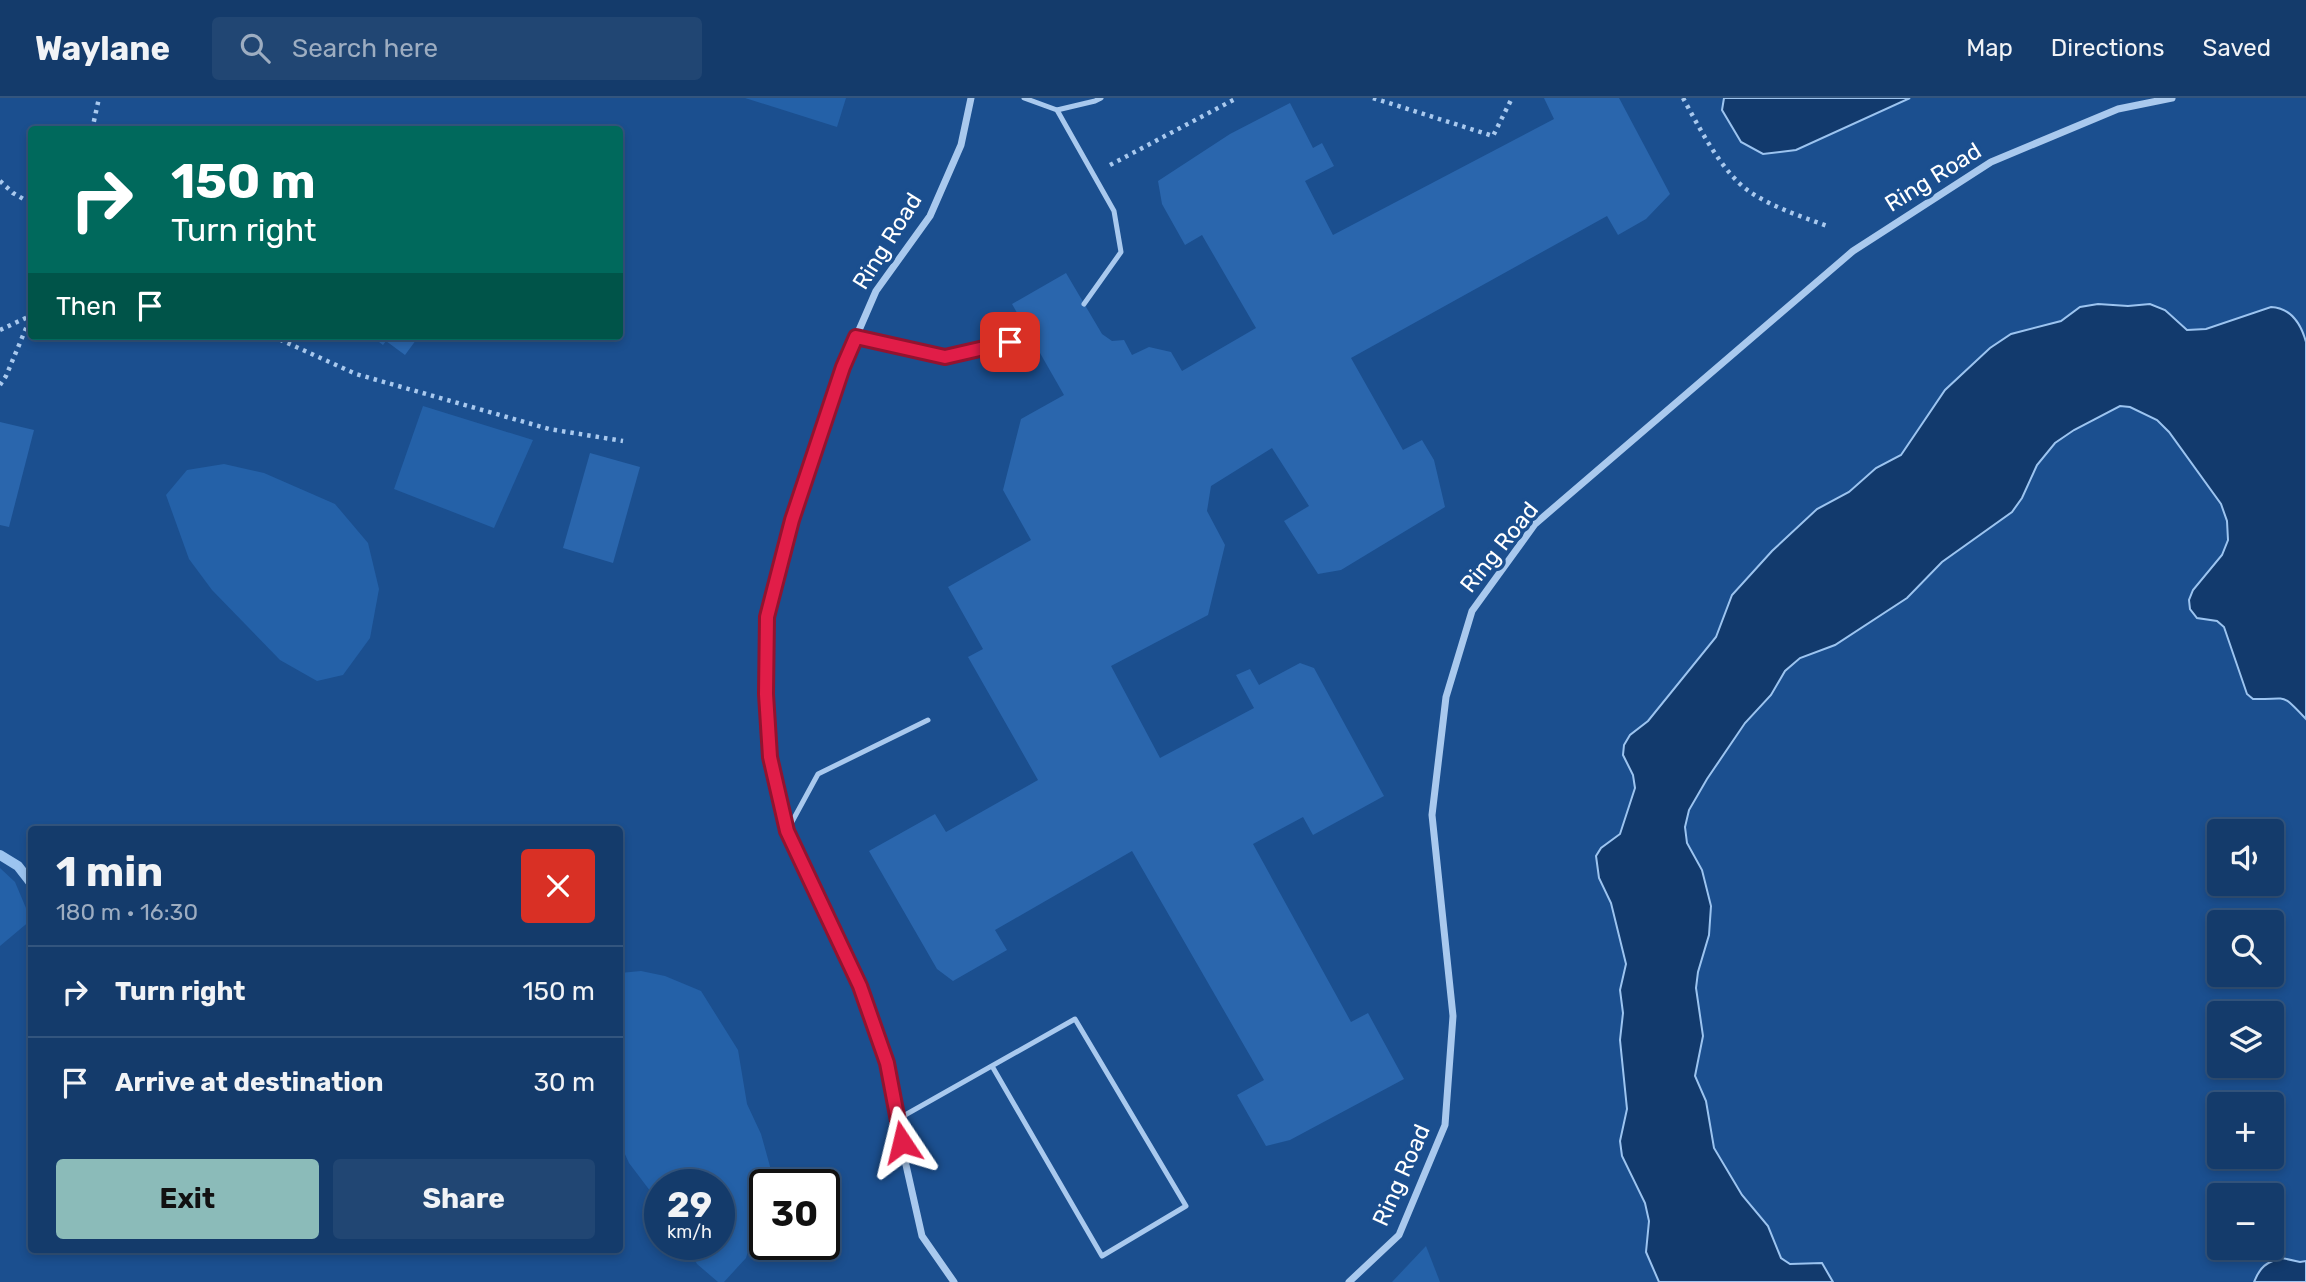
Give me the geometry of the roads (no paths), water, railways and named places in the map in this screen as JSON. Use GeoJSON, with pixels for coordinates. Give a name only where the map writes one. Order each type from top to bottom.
{"type":"FeatureCollection","features":[{"type":"Feature","properties":{"kind":"street","name":"Ring Road"},"geometry":{"type":"LineString","coordinates":[[954,1282],[922,1236],[887,1063],[860,986],[787,831],[770,757],[766,694],[767,617],[792,520],[843,367],[876,291],[930,216],[961,145],[971,98]]}},
{"type":"Feature","properties":{"kind":"street","name":"Ring Road"},"geometry":{"type":"LineString","coordinates":[[1349,1282],[1399,1236],[1445,1125],[1453,1016],[1432,815],[1446,697],[1472,611],[1535,524],[1853,251],[1990,162],[2118,109],[2172,98]]}},
{"type":"Feature","properties":{"kind":"lane"},"geometry":{"type":"LineString","coordinates":[[1024,98],[1057,110],[1101,98]]}},
{"type":"Feature","properties":{"kind":"lane"},"geometry":{"type":"LineString","coordinates":[[1057,110],[1114,211],[1121,252],[1084,304]]}},
{"type":"Feature","properties":{"kind":"lane"},"geometry":{"type":"LineString","coordinates":[[856,337],[945,357],[1031,337]]}},
{"type":"Feature","properties":{"kind":"lane"},"geometry":{"type":"LineString","coordinates":[[787,831],[818,774],[928,720]]}},
{"type":"Feature","properties":{"kind":"lane"},"geometry":{"type":"LineString","coordinates":[[898,1119],[1075,1019],[1186,1206],[1102,1256],[992,1066]]}},
{"type":"Feature","properties":{"kind":"waterway"},"geometry":{"type":"LineString","coordinates":[[0,855],[18,866],[28,879]]}}]}
